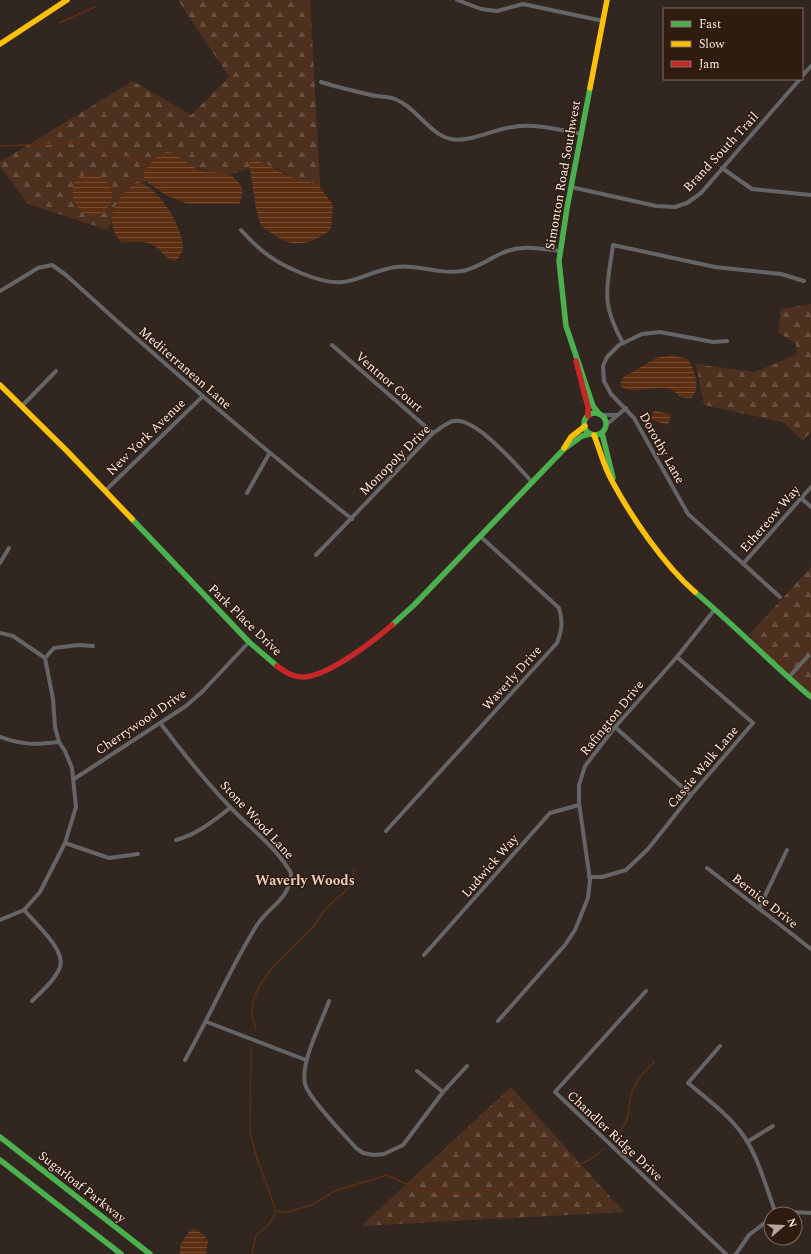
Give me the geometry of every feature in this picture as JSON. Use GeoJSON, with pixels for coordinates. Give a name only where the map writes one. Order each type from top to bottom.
{"type":"FeatureCollection","features":[{"type":"Feature","properties":{"kind":"main road"},"geometry":{"type":"LineString","coordinates":[[0,44],[67,0]]}},
{"type":"Feature","properties":{"kind":"main road","name":"Simonton Road Southwest"},"geometry":{"type":"LineString","coordinates":[[588,416],[588,406],[566,326],[562,304],[559,277],[560,251],[571,187],[608,0]]}},
{"type":"Feature","properties":{"kind":"main road","name":"Simonton Road Southwest"},"geometry":{"type":"LineString","coordinates":[[575,355],[581,366],[592,406],[600,414]]}},
{"type":"Feature","properties":{"kind":"main road","name":"Park Place Drive"},"geometry":{"type":"LineString","coordinates":[[0,385],[105,491],[249,642],[275,665],[290,675],[305,677],[326,670],[378,638],[424,596],[564,448],[571,437],[585,426]]}},
{"type":"Feature","properties":{"kind":"main road"},"geometry":{"type":"LineString","coordinates":[[614,484],[603,441],[602,432],[606,425],[600,414],[588,416],[585,426],[598,442],[604,465],[614,484],[662,557],[682,581],[739,629],[766,658],[811,697]]}},
{"type":"Feature","properties":{"kind":"main road"},"geometry":{"type":"LineString","coordinates":[[592,434],[602,432]]}},
{"type":"Feature","properties":{"kind":"main road","name":"Park Place Drive"},"geometry":{"type":"LineString","coordinates":[[564,448],[582,436],[592,434]]}},
{"type":"Feature","properties":{"kind":"main road","name":"Sugarloaf Parkway"},"geometry":{"type":"LineString","coordinates":[[0,1137],[150,1254]]}},
{"type":"Feature","properties":{"kind":"main road"},"geometry":{"type":"LineString","coordinates":[[0,1160],[121,1254]]}},
{"type":"Feature","properties":{"kind":"street"},"geometry":{"type":"LineString","coordinates":[[457,0],[481,9],[497,11],[523,4],[604,21]]}},
{"type":"Feature","properties":{"kind":"street"},"geometry":{"type":"LineString","coordinates":[[803,75],[811,66]]}},
{"type":"Feature","properties":{"kind":"street","name":"Brand South Trail"},"geometry":{"type":"LineString","coordinates":[[571,187],[656,206],[675,207],[687,203],[701,192],[799,80]]}},
{"type":"Feature","properties":{"kind":"street"},"geometry":{"type":"LineString","coordinates":[[321,82],[373,96],[395,99],[414,111],[442,137],[452,140],[465,140],[488,132],[514,126],[536,126],[582,134]]}},
{"type":"Feature","properties":{"kind":"street"},"geometry":{"type":"LineString","coordinates":[[722,168],[752,189],[811,195]]}},
{"type":"Feature","properties":{"kind":"street"},"geometry":{"type":"LineString","coordinates":[[241,230],[265,254],[285,266],[324,280],[338,283],[396,267],[412,267],[446,272],[463,271],[480,265],[503,252],[524,247],[560,251]]}},
{"type":"Feature","properties":{"kind":"street"},"geometry":{"type":"LineString","coordinates":[[623,343],[611,320],[607,301],[606,288],[613,245],[715,267],[781,274],[804,281]]}},
{"type":"Feature","properties":{"kind":"street","name":"Mediterranean Lane"},"geometry":{"type":"LineString","coordinates":[[0,291],[38,268],[52,265],[66,275],[269,454],[352,518]]}},
{"type":"Feature","properties":{"kind":"street","name":"Dorothy Lane"},"geometry":{"type":"LineString","coordinates":[[727,341],[713,342],[653,332],[642,334],[623,343],[607,357],[603,366],[603,374],[606,387],[634,418],[688,514],[780,597]]}},
{"type":"Feature","properties":{"kind":"street","name":"Ventnor Court"},"geometry":{"type":"LineString","coordinates":[[332,345],[433,433]]}},
{"type":"Feature","properties":{"kind":"street"},"geometry":{"type":"LineString","coordinates":[[22,406],[56,371]]}},
{"type":"Feature","properties":{"kind":"street","name":"New York Avenue"},"geometry":{"type":"LineString","coordinates":[[105,491],[202,396]]}},
{"type":"Feature","properties":{"kind":"street"},"geometry":{"type":"LineString","coordinates":[[606,425],[626,408]]}},
{"type":"Feature","properties":{"kind":"street"},"geometry":{"type":"LineString","coordinates":[[600,414],[617,415]]}},
{"type":"Feature","properties":{"kind":"street","name":"Monopoly Drive"},"geometry":{"type":"LineString","coordinates":[[316,555],[433,433],[454,420],[468,422],[483,433],[532,482]]}},
{"type":"Feature","properties":{"kind":"street"},"geometry":{"type":"LineString","coordinates":[[247,492],[269,454]]}},
{"type":"Feature","properties":{"kind":"street","name":"Ethereow Way"},"geometry":{"type":"LineString","coordinates":[[743,564],[811,487]]}},
{"type":"Feature","properties":{"kind":"street"},"geometry":{"type":"LineString","coordinates":[[801,498],[811,507]]}},
{"type":"Feature","properties":{"kind":"street","name":"Waverly Drive"},"geometry":{"type":"LineString","coordinates":[[386,831],[557,643],[562,630],[563,619],[559,608],[481,537]]}},
{"type":"Feature","properties":{"kind":"street"},"geometry":{"type":"LineString","coordinates":[[0,562],[9,548]]}},
{"type":"Feature","properties":{"kind":"street","name":"Rafington Drive"},"geometry":{"type":"LineString","coordinates":[[498,1021],[565,945],[575,930],[588,898],[590,877],[579,805],[579,785],[582,773],[615,727],[677,657],[715,609]]}},
{"type":"Feature","properties":{"kind":"street"},"geometry":{"type":"LineString","coordinates":[[0,633],[13,636],[45,658],[53,699],[55,727],[59,742],[65,751],[74,778],[76,807],[65,843],[40,892],[24,910],[0,920]]}},
{"type":"Feature","properties":{"kind":"street","name":"Cherrywood Drive"},"geometry":{"type":"LineString","coordinates":[[74,778],[161,724],[186,706],[203,691],[249,642]]}},
{"type":"Feature","properties":{"kind":"street"},"geometry":{"type":"LineString","coordinates":[[45,658],[54,648],[80,645],[93,646]]}},
{"type":"Feature","properties":{"kind":"street"},"geometry":{"type":"LineString","coordinates":[[789,677],[808,656]]}},
{"type":"Feature","properties":{"kind":"street","name":"Cassie Walk Lane"},"geometry":{"type":"LineString","coordinates":[[590,877],[602,877],[626,870],[648,849],[691,795],[753,724],[677,657]]}},
{"type":"Feature","properties":{"kind":"street","name":"Stone Wood Lane"},"geometry":{"type":"LineString","coordinates":[[161,724],[185,757],[230,808],[283,858],[291,872],[291,880],[282,899],[258,923],[238,957],[207,1022],[185,1060]]}},
{"type":"Feature","properties":{"kind":"street"},"geometry":{"type":"LineString","coordinates":[[615,727],[691,795]]}},
{"type":"Feature","properties":{"kind":"street"},"geometry":{"type":"LineString","coordinates":[[0,737],[19,744],[59,742]]}},
{"type":"Feature","properties":{"kind":"street","name":"Ludwick Way"},"geometry":{"type":"LineString","coordinates":[[424,955],[550,814],[579,805]]}},
{"type":"Feature","properties":{"kind":"street"},"geometry":{"type":"LineString","coordinates":[[176,840],[190,836],[210,824],[230,808]]}},
{"type":"Feature","properties":{"kind":"street"},"geometry":{"type":"LineString","coordinates":[[65,843],[108,858],[138,854]]}},
{"type":"Feature","properties":{"kind":"street"},"geometry":{"type":"LineString","coordinates":[[759,908],[787,850]]}},
{"type":"Feature","properties":{"kind":"street","name":"Bernice Drive"},"geometry":{"type":"LineString","coordinates":[[707,868],[811,949]]}},
{"type":"Feature","properties":{"kind":"street"},"geometry":{"type":"LineString","coordinates":[[24,910],[54,944],[61,956],[60,966],[55,976],[32,1001]]}},
{"type":"Feature","properties":{"kind":"street","name":"Chandler Ridge Drive"},"geometry":{"type":"LineString","coordinates":[[646,992],[555,1092],[726,1254]]}},
{"type":"Feature","properties":{"kind":"street"},"geometry":{"type":"LineString","coordinates":[[329,1001],[306,1060],[304,1074],[306,1088],[356,1148],[363,1153],[384,1154],[403,1145],[443,1092],[467,1066]]}},
{"type":"Feature","properties":{"kind":"street"},"geometry":{"type":"LineString","coordinates":[[207,1022],[306,1060]]}},
{"type":"Feature","properties":{"kind":"street"},"geometry":{"type":"LineString","coordinates":[[720,1046],[688,1083],[733,1122],[754,1152],[773,1206]]}},
{"type":"Feature","properties":{"kind":"street"},"geometry":{"type":"LineString","coordinates":[[417,1071],[443,1092]]}},
{"type":"Feature","properties":{"kind":"street"},"geometry":{"type":"LineString","coordinates":[[747,1142],[773,1126]]}},
{"type":"Feature","properties":{"kind":"street"},"geometry":{"type":"LineString","coordinates":[[736,1254],[749,1235],[763,1224]]}},
{"type":"Feature","properties":{"kind":"green space"},"geometry":{"type":"Polygon","coordinates":[[[178,0],[310,0],[321,201],[283,171],[267,165],[249,168],[227,176],[195,168],[139,184],[120,201],[108,230],[28,204],[0,166],[0,162],[133,81],[191,115],[229,77],[178,0]]]}},
{"type":"Feature","properties":{"kind":"green space"},"geometry":{"type":"Polygon","coordinates":[[[811,304],[811,431],[803,441],[783,422],[704,405],[696,364],[755,372],[797,354],[796,344],[778,332],[781,309],[811,304]]]}},
{"type":"Feature","properties":{"kind":"green space"},"geometry":{"type":"Polygon","coordinates":[[[811,567],[811,694],[764,652],[749,635],[811,567]]]}},
{"type":"Feature","properties":{"kind":"green space"},"geometry":{"type":"Polygon","coordinates":[[[511,1087],[624,1212],[361,1226],[511,1087]]]}},
{"type":"Feature","properties":{"kind":"shaded area"},"geometry":{"type":"Polygon","coordinates":[[[167,152],[179,157],[197,169],[222,173],[233,177],[242,188],[242,195],[239,204],[188,204],[168,196],[149,184],[144,178],[144,173],[153,159],[167,152]]]}},
{"type":"Feature","properties":{"kind":"shaded area"},"geometry":{"type":"Polygon","coordinates":[[[252,157],[295,179],[318,184],[333,205],[331,229],[313,240],[302,243],[292,243],[284,241],[261,226],[256,209],[249,162],[252,157]]]}},
{"type":"Feature","properties":{"kind":"shaded area"},"geometry":{"type":"Polygon","coordinates":[[[87,173],[97,175],[104,179],[109,184],[112,191],[110,205],[104,211],[95,216],[83,213],[79,209],[74,199],[73,187],[75,181],[87,173]]]}},
{"type":"Feature","properties":{"kind":"shaded area"},"geometry":{"type":"Polygon","coordinates":[[[138,182],[146,185],[154,191],[168,208],[174,219],[182,238],[183,247],[182,253],[176,261],[166,257],[156,247],[149,243],[121,242],[115,234],[112,217],[114,209],[123,194],[138,182]]]}},
{"type":"Feature","properties":{"kind":"shaded area"},"geometry":{"type":"Polygon","coordinates":[[[672,355],[687,359],[692,367],[696,378],[696,389],[691,398],[680,397],[667,389],[659,388],[628,390],[621,387],[621,381],[624,377],[656,358],[672,355]]]}},
{"type":"Feature","properties":{"kind":"shaded area"},"geometry":{"type":"Polygon","coordinates":[[[654,410],[671,415],[668,425],[651,420],[654,410]]]}},
{"type":"Feature","properties":{"kind":"shaded area"},"geometry":{"type":"Polygon","coordinates":[[[195,1229],[204,1235],[208,1241],[206,1254],[180,1254],[180,1245],[190,1230],[195,1229]]]}},
{"type":"Feature","properties":{"kind":"waterway"},"geometry":{"type":"LineString","coordinates":[[59,23],[95,7]]}},
{"type":"Feature","properties":{"kind":"waterway"},"geometry":{"type":"LineString","coordinates":[[0,146],[81,143],[108,153],[138,160],[148,166]]}},
{"type":"Feature","properties":{"kind":"waterway"},"geometry":{"type":"LineString","coordinates":[[256,1030],[252,1012],[254,999],[259,987],[275,965],[314,926],[328,906],[349,887],[354,870]]}},
{"type":"Feature","properties":{"kind":"waterway"},"geometry":{"type":"LineString","coordinates":[[251,1048],[250,1132],[257,1158],[276,1211]]}},
{"type":"Feature","properties":{"kind":"waterway"},"geometry":{"type":"LineString","coordinates":[[619,1133],[627,1118],[631,1095],[635,1085],[643,1073],[654,1062]]}},
{"type":"Feature","properties":{"kind":"waterway"},"geometry":{"type":"LineString","coordinates":[[252,1254],[256,1235],[268,1226],[276,1211],[287,1212],[312,1205],[335,1191],[387,1175],[421,1191],[465,1194],[507,1188],[546,1178],[590,1160],[605,1148]]}},
{"type":"Feature","properties":{"kind":"traffic: fast"},"geometry":{"type":"LineString","coordinates":[[590,88],[567,208],[559,261],[566,326],[593,406],[599,414]]}},
{"type":"Feature","properties":{"kind":"traffic: fast"},"geometry":{"type":"LineString","coordinates":[[595,413],[603,416],[606,424],[603,432],[595,435],[587,432],[584,424],[587,416],[595,413]]}},
{"type":"Feature","properties":{"kind":"traffic: fast"},"geometry":{"type":"LineString","coordinates":[[602,433],[613,478]]}},
{"type":"Feature","properties":{"kind":"traffic: fast"},"geometry":{"type":"LineString","coordinates":[[392,625],[414,605],[564,449],[582,436],[590,434]]}},
{"type":"Feature","properties":{"kind":"traffic: fast"},"geometry":{"type":"LineString","coordinates":[[132,519],[249,642],[277,666]]}},
{"type":"Feature","properties":{"kind":"traffic: fast"},"geometry":{"type":"LineString","coordinates":[[695,592],[811,697]]}},
{"type":"Feature","properties":{"kind":"traffic: fast"},"geometry":{"type":"LineString","coordinates":[[0,1137],[150,1254]]}},
{"type":"Feature","properties":{"kind":"traffic: fast"},"geometry":{"type":"LineString","coordinates":[[0,1160],[121,1254]]}},
{"type":"Feature","properties":{"kind":"traffic: slow"},"geometry":{"type":"LineString","coordinates":[[0,44],[67,0]]}},
{"type":"Feature","properties":{"kind":"traffic: slow"},"geometry":{"type":"LineString","coordinates":[[590,88],[607,0]]}},
{"type":"Feature","properties":{"kind":"traffic: slow"},"geometry":{"type":"LineString","coordinates":[[0,385],[67,451],[132,519]]}},
{"type":"Feature","properties":{"kind":"traffic: slow"},"geometry":{"type":"LineString","coordinates":[[564,448],[571,437],[585,426]]}},
{"type":"Feature","properties":{"kind":"traffic: slow"},"geometry":{"type":"LineString","coordinates":[[594,435],[609,476],[629,510],[660,555],[695,592]]}},
{"type":"Feature","properties":{"kind":"traffic: jam"},"geometry":{"type":"LineString","coordinates":[[576,361],[588,407],[588,416]]}},
{"type":"Feature","properties":{"kind":"traffic: jam"},"geometry":{"type":"LineString","coordinates":[[277,666],[297,677],[315,675],[351,656],[392,625]]}},
{"type":"Feature","properties":{"kind":"district","name":"Waverly Woods"},"geometry":{"type":"Point","coordinates":[305,880]}}]}
